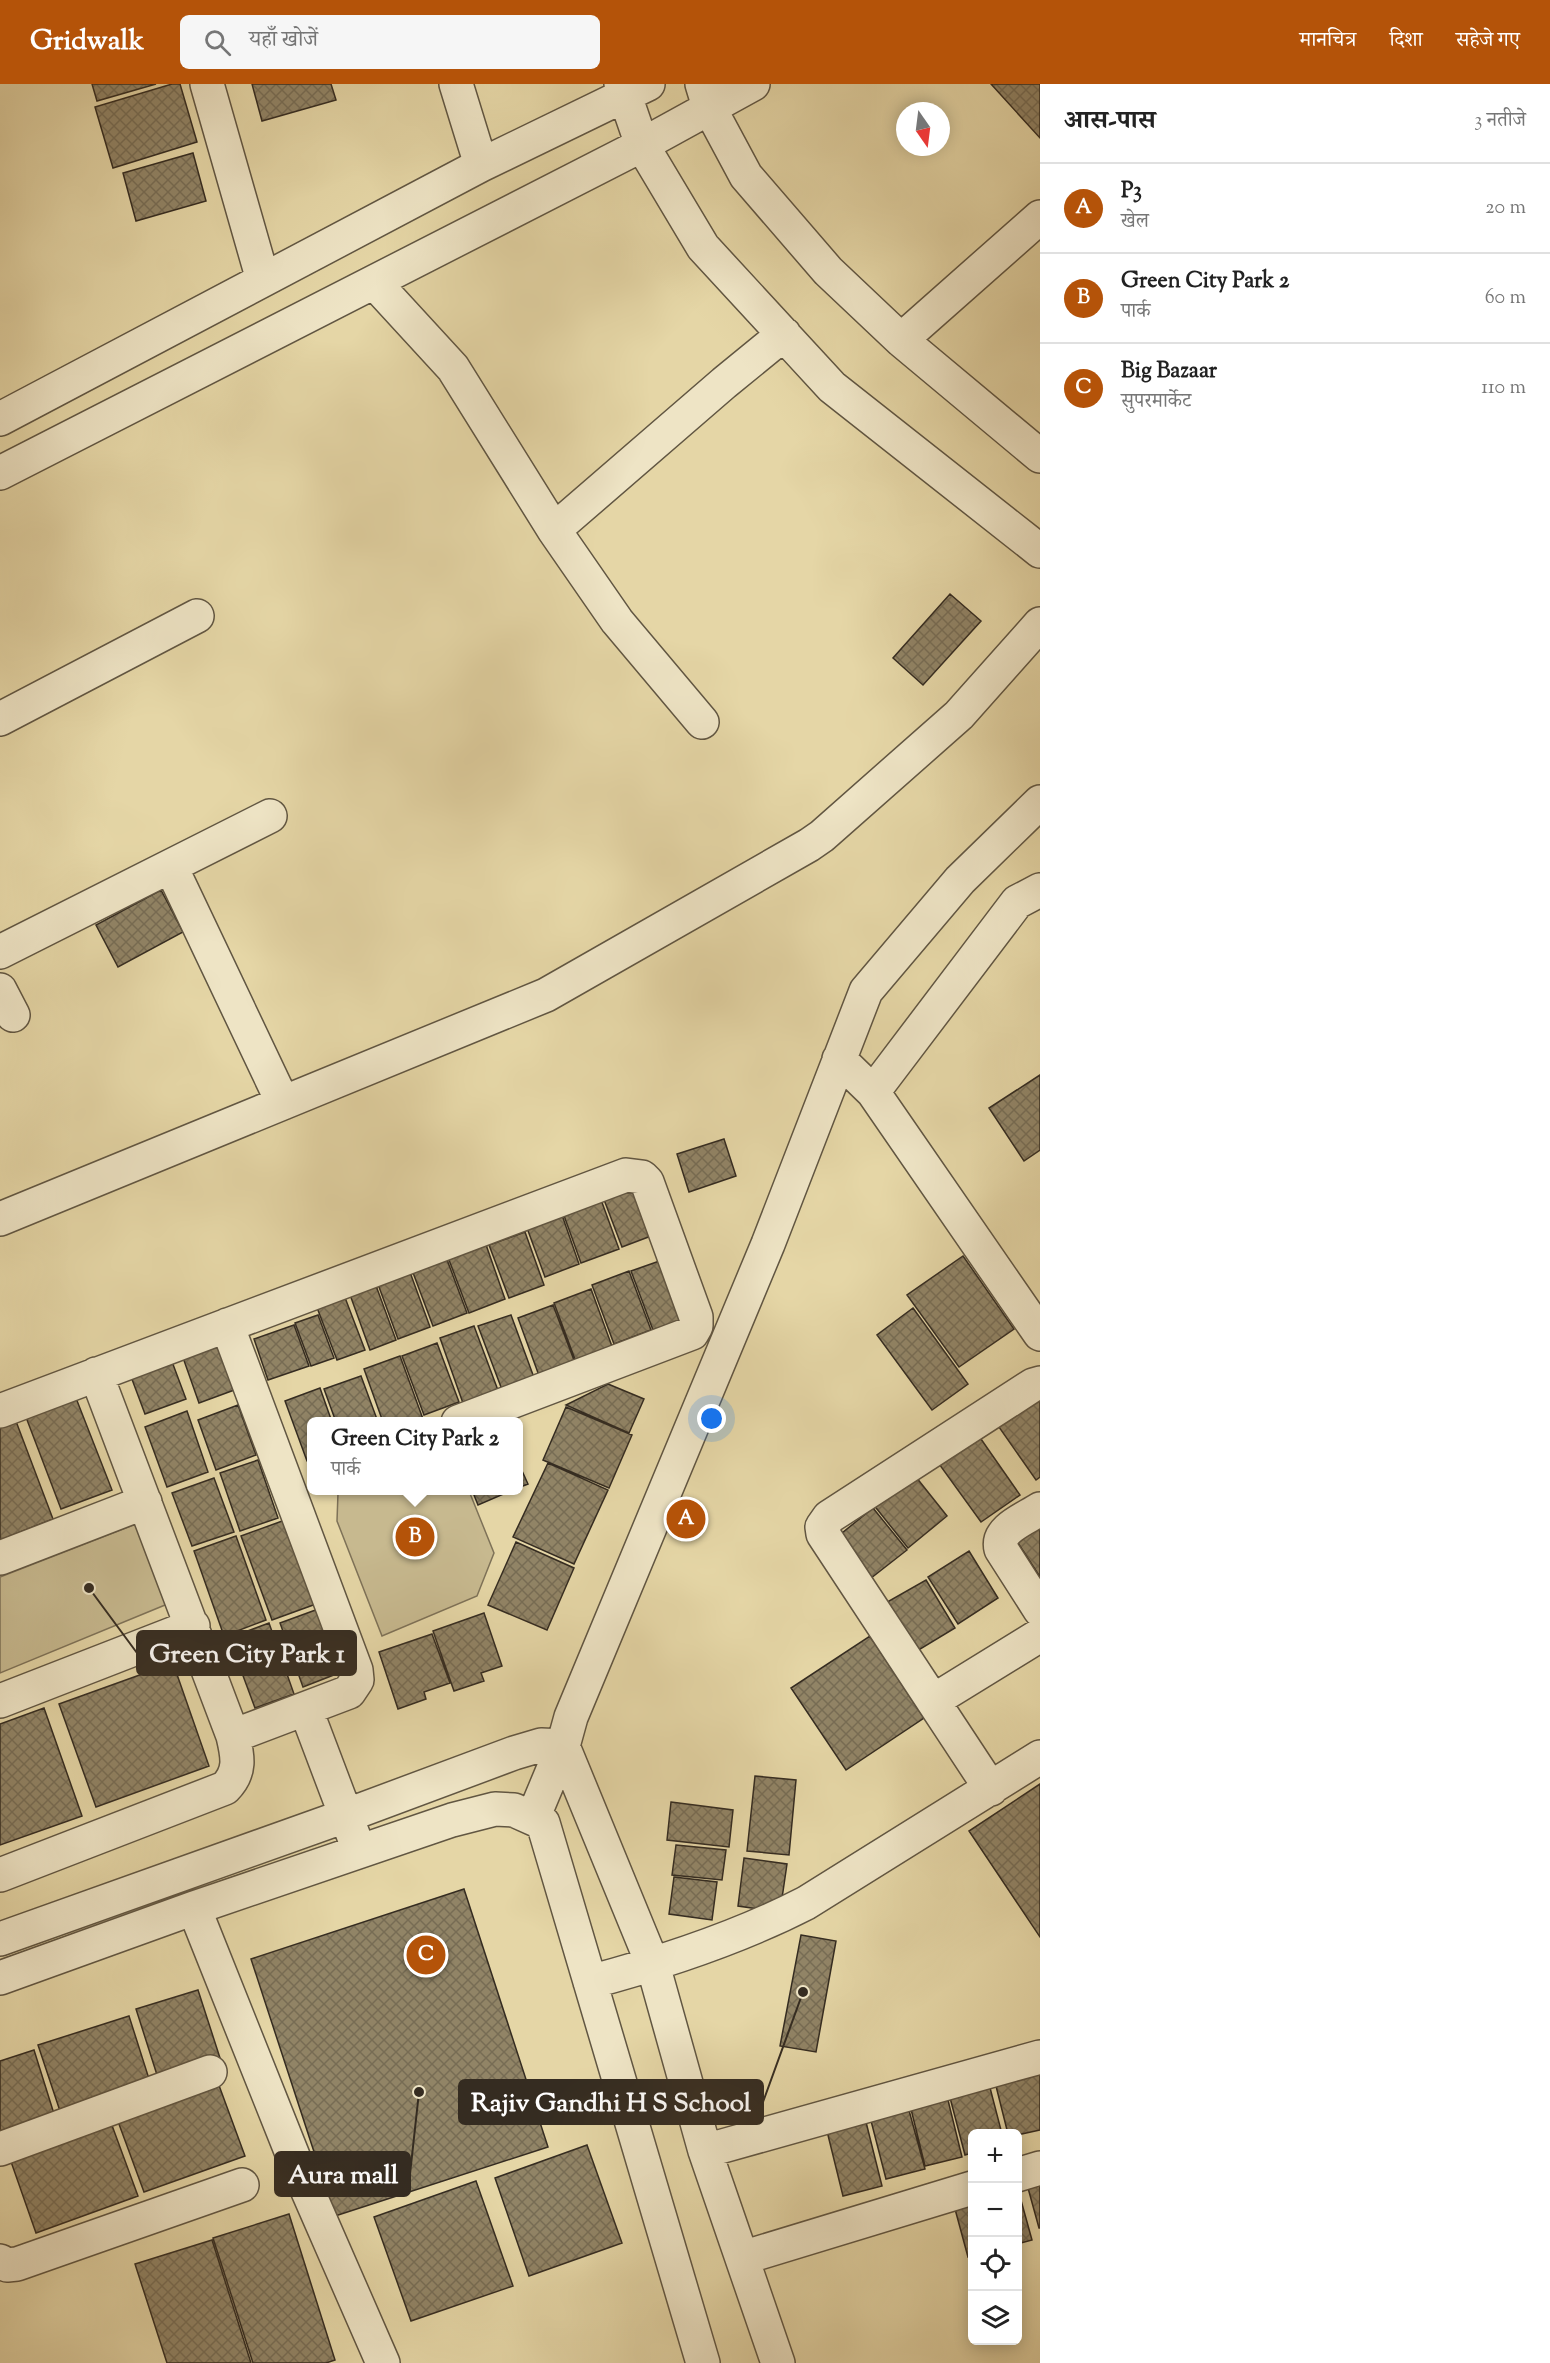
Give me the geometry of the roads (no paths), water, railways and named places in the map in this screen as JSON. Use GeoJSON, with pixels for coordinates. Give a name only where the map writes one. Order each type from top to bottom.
{"type":"FeatureCollection","features":[{"type":"Feature","properties":{"kind":"street"},"geometry":{"type":"LineString","coordinates":[[207,84],[263,280]]}},
{"type":"Feature","properties":{"kind":"street"},"geometry":{"type":"LineString","coordinates":[[456,84],[481,165]]}},
{"type":"Feature","properties":{"kind":"street"},"geometry":{"type":"LineString","coordinates":[[0,473],[642,145],[706,96],[753,84]]}},
{"type":"Feature","properties":{"kind":"street"},"geometry":{"type":"LineString","coordinates":[[0,419],[631,88],[642,145],[703,246],[832,387],[1040,551]]}},
{"type":"Feature","properties":{"kind":"street"},"geometry":{"type":"LineString","coordinates":[[706,96],[746,176],[828,271],[901,340],[1040,456]]}},
{"type":"Feature","properties":{"kind":"street"},"geometry":{"type":"LineString","coordinates":[[901,340],[1040,217]]}},
{"type":"Feature","properties":{"kind":"street"},"geometry":{"type":"LineString","coordinates":[[374,282],[453,368],[554,530],[617,621],[702,722]]}},
{"type":"Feature","properties":{"kind":"street"},"geometry":{"type":"LineString","coordinates":[[554,530],[783,334]]}},
{"type":"Feature","properties":{"kind":"street"},"geometry":{"type":"LineString","coordinates":[[0,718],[197,616]]}},
{"type":"Feature","properties":{"kind":"street"},"geometry":{"type":"LineString","coordinates":[[0,1219],[546,995],[809,845],[959,715],[1040,624]]}},
{"type":"Feature","properties":{"kind":"street"},"geometry":{"type":"LineString","coordinates":[[533,1818],[563,1746],[571,1717],[768,1244],[866,991],[960,880],[1040,802]]}},
{"type":"Feature","properties":{"kind":"street"},"geometry":{"type":"LineString","coordinates":[[0,952],[270,816]]}},
{"type":"Feature","properties":{"kind":"street"},"geometry":{"type":"LineString","coordinates":[[171,867],[283,1103]]}},
{"type":"Feature","properties":{"kind":"street"},"geometry":{"type":"LineString","coordinates":[[873,1092],[1017,902],[1040,890]]}},
{"type":"Feature","properties":{"kind":"street"},"geometry":{"type":"LineString","coordinates":[[839,1059],[873,1092],[1040,1334]]}},
{"type":"Feature","properties":{"kind":"street"},"geometry":{"type":"LineString","coordinates":[[0,1411],[626,1175],[642,1177],[647,1182],[696,1317],[696,1326],[692,1333],[471,1417]]}},
{"type":"Feature","properties":{"kind":"street"},"geometry":{"type":"LineString","coordinates":[[227,1325],[299,1481],[356,1670],[357,1680],[349,1692],[234,1736]]}},
{"type":"Feature","properties":{"kind":"street"},"geometry":{"type":"LineString","coordinates":[[0,1875],[225,1788],[233,1780],[238,1770],[234,1736],[96,1374]]}},
{"type":"Feature","properties":{"kind":"street"},"geometry":{"type":"LineString","coordinates":[[991,1789],[824,1534],[822,1527],[829,1517],[1033,1385],[1040,1383]]}},
{"type":"Feature","properties":{"kind":"street"},"geometry":{"type":"LineString","coordinates":[[0,1558],[145,1502]]}},
{"type":"Feature","properties":{"kind":"street"},"geometry":{"type":"LineString","coordinates":[[1040,1509],[1004,1532],[1000,1538],[1000,1544],[1040,1610]]}},
{"type":"Feature","properties":{"kind":"street"},"geometry":{"type":"LineString","coordinates":[[0,1701],[193,1626]]}},
{"type":"Feature","properties":{"kind":"street"},"geometry":{"type":"LineString","coordinates":[[933,1701],[1040,1635]]}},
{"type":"Feature","properties":{"kind":"street"},"geometry":{"type":"LineString","coordinates":[[306,1710],[359,1851]]}},
{"type":"Feature","properties":{"kind":"street"},"geometry":{"type":"LineString","coordinates":[[0,1939],[532,1748],[541,1745],[563,1746]]}},
{"type":"Feature","properties":{"kind":"street"},"geometry":{"type":"LineString","coordinates":[[563,1746],[653,1965],[705,2151],[778,2363]]}},
{"type":"Feature","properties":{"kind":"street"},"geometry":{"type":"LineString","coordinates":[[590,1982],[653,1965],[770,1921],[806,1903],[1040,1757]]}},
{"type":"Feature","properties":{"kind":"street"},"geometry":{"type":"LineString","coordinates":[[0,1978],[194,1908],[452,1820],[495,1809],[514,1810],[543,1823],[703,2363]]}},
{"type":"Feature","properties":{"kind":"street"},"geometry":{"type":"LineString","coordinates":[[194,1908],[299,2170],[383,2363]]}},
{"type":"Feature","properties":{"kind":"street"},"geometry":{"type":"LineString","coordinates":[[705,2151],[1040,2056]]}},
{"type":"Feature","properties":{"kind":"street"},"geometry":{"type":"LineString","coordinates":[[0,2149],[210,2072]]}},
{"type":"Feature","properties":{"kind":"street"},"geometry":{"type":"LineString","coordinates":[[1022,2173],[1040,2168]]}},
{"type":"Feature","properties":{"kind":"street"},"geometry":{"type":"LineString","coordinates":[[0,2261],[7,2265],[17,2264],[242,2185]]}},
{"type":"Feature","properties":{"kind":"street"},"geometry":{"type":"LineString","coordinates":[[742,2258],[968,2189]]}},
{"type":"Feature","properties":{"kind":"place","name":"P3"},"geometry":{"type":"Point","coordinates":[686,1519]}},
{"type":"Feature","properties":{"kind":"place","name":"Green City Park 2"},"geometry":{"type":"Point","coordinates":[415,1537]}},
{"type":"Feature","properties":{"kind":"place","name":"Green City Park 1"},"geometry":{"type":"Point","coordinates":[89,1588]}},
{"type":"Feature","properties":{"kind":"place","name":"Big Bazaar"},"geometry":{"type":"Point","coordinates":[426,1955]}},
{"type":"Feature","properties":{"kind":"place","name":"Rajiv Gandhi H S School"},"geometry":{"type":"Point","coordinates":[803,1992]}},
{"type":"Feature","properties":{"kind":"place","name":"Aura mall"},"geometry":{"type":"Point","coordinates":[419,2092]}}]}
